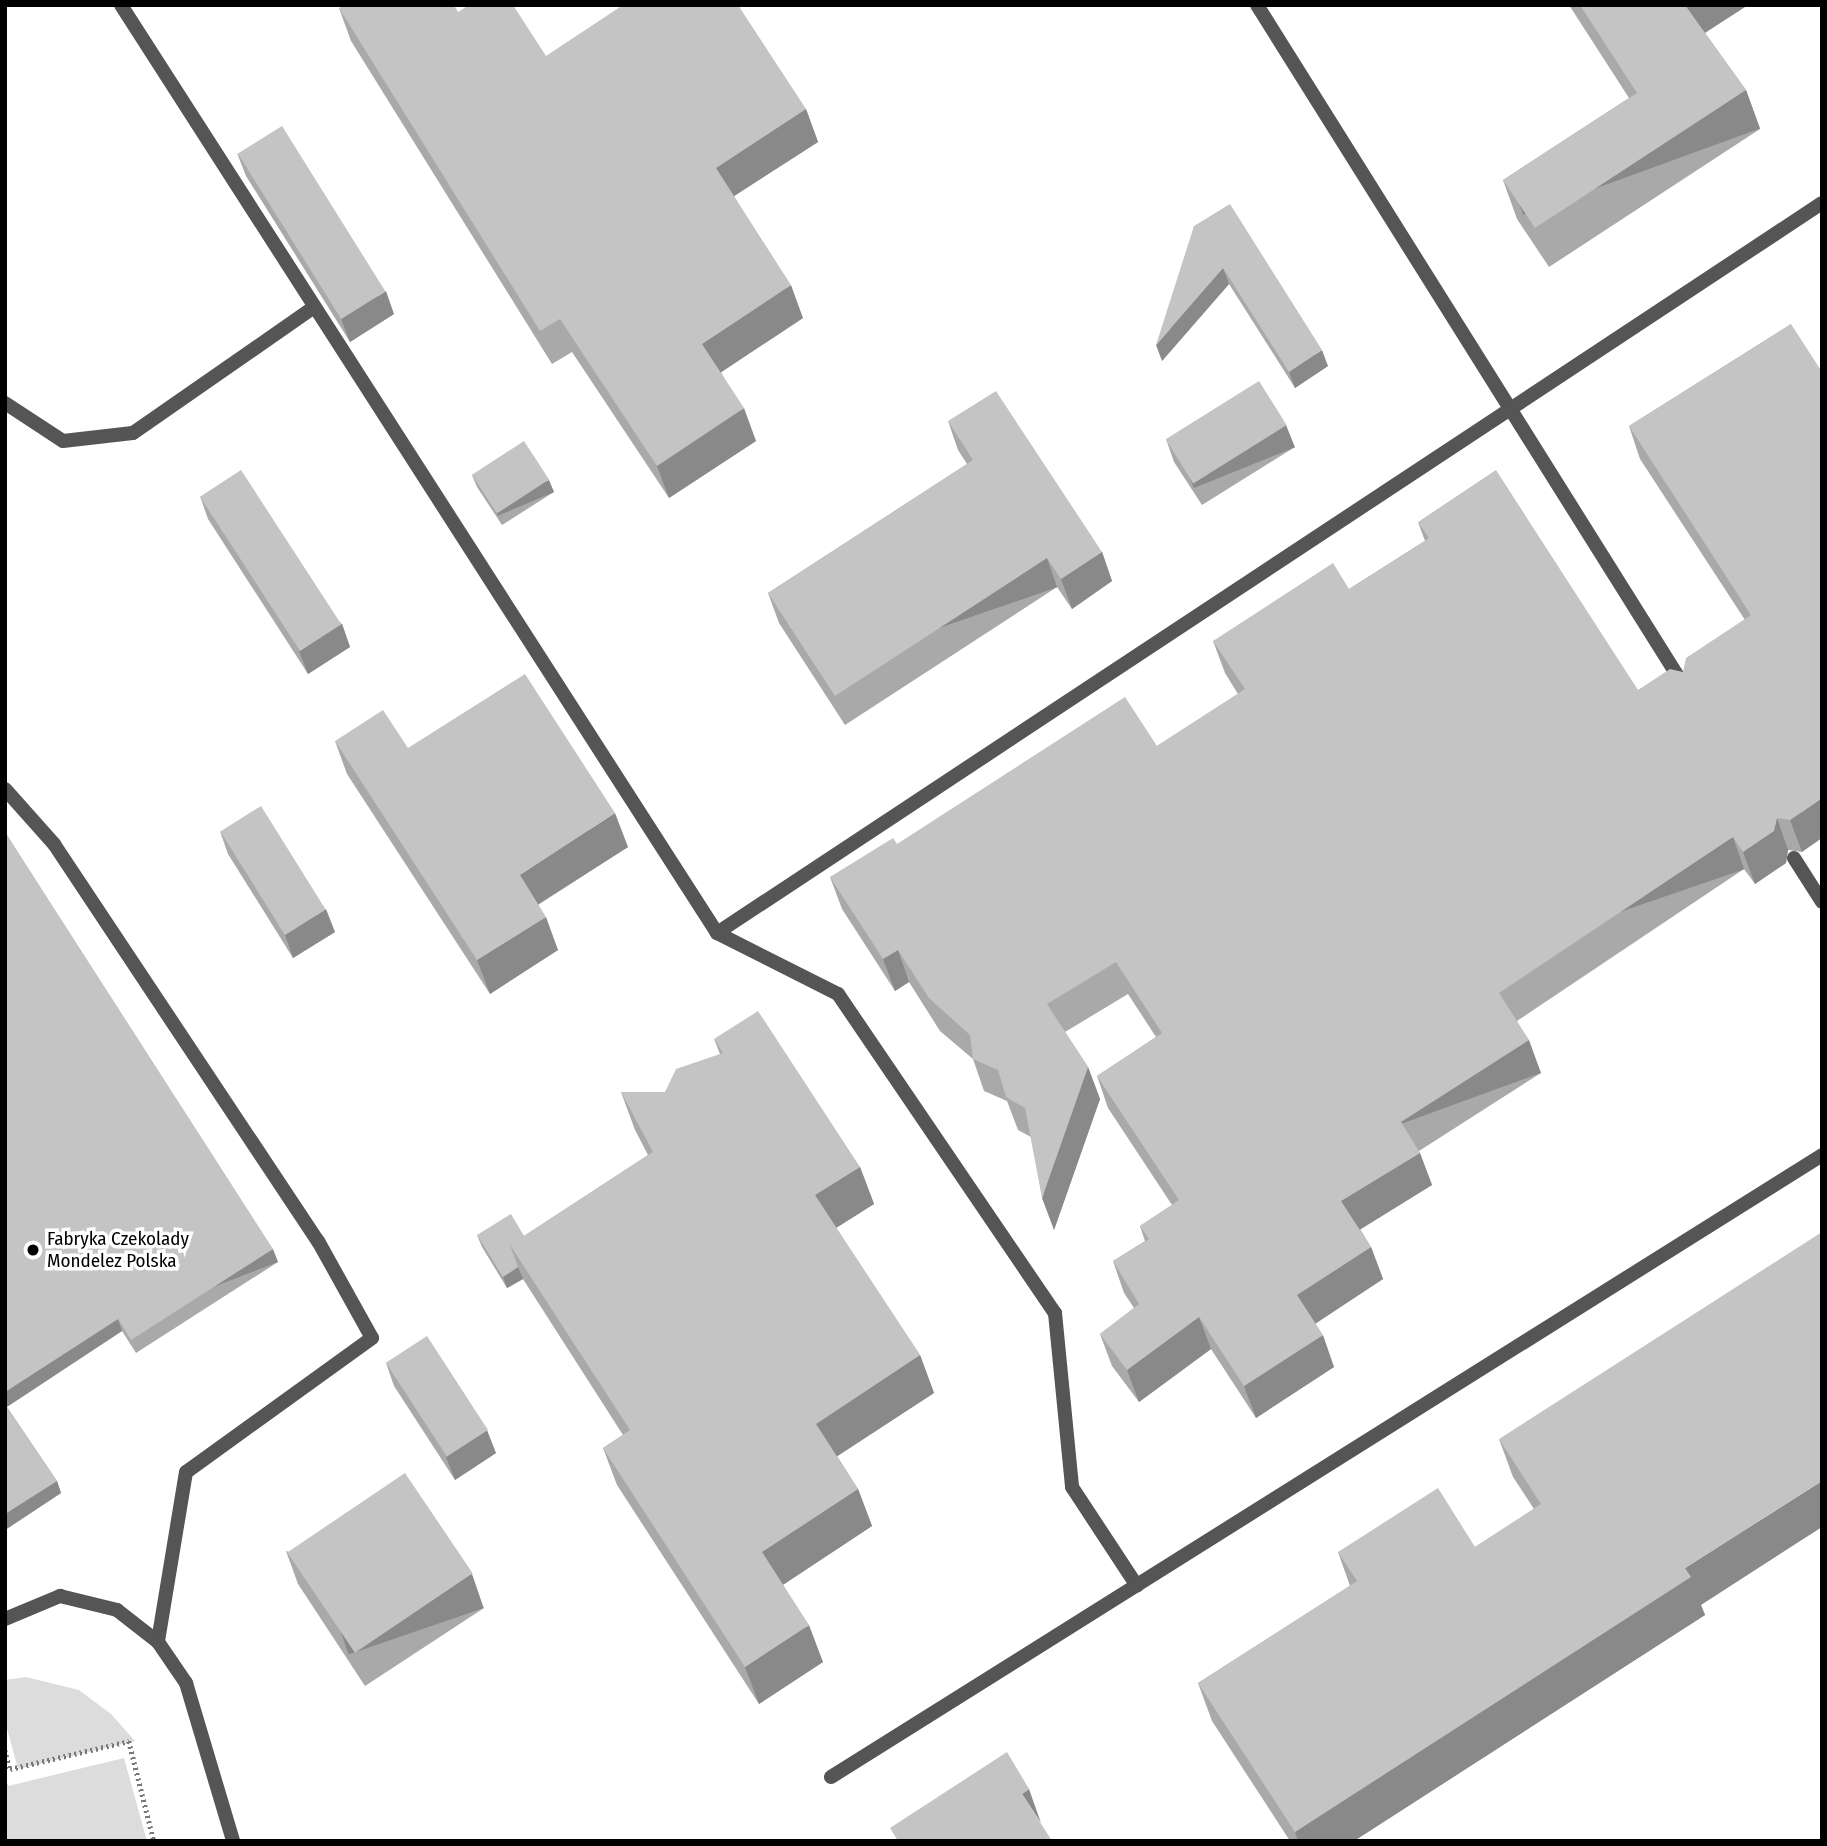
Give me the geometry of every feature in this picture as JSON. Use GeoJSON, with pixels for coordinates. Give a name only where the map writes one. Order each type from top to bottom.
{"type":"FeatureCollection","features":[{"type":"Feature","properties":{"kind":"lane"},"geometry":{"type":"LineString","coordinates":[[121,5],[717,933],[838,995],[1055,1313],[1072,1487],[1137,1586]]}},
{"type":"Feature","properties":{"kind":"lane"},"geometry":{"type":"LineString","coordinates":[[1257,5],[1690,696]]}},
{"type":"Feature","properties":{"kind":"lane"},"geometry":{"type":"LineString","coordinates":[[717,933],[1822,203]]}},
{"type":"Feature","properties":{"kind":"lane"},"geometry":{"type":"LineString","coordinates":[[5,403],[63,441],[133,433],[314,307]]}},
{"type":"Feature","properties":{"kind":"lane"},"geometry":{"type":"LineString","coordinates":[[5,789],[54,844],[318,1241],[372,1338],[186,1472],[158,1642]]}},
{"type":"Feature","properties":{"kind":"lane"},"geometry":{"type":"LineString","coordinates":[[1794,858],[1822,902]]}},
{"type":"Feature","properties":{"kind":"lane"},"geometry":{"type":"LineString","coordinates":[[831,1777],[1822,1155]]}},
{"type":"Feature","properties":{"kind":"lane"},"geometry":{"type":"LineString","coordinates":[[5,1619],[60,1596],[117,1610],[158,1642],[186,1683],[233,1841]]}},
{"type":"Feature","properties":{"kind":"path"},"geometry":{"type":"LineString","coordinates":[[5,1750],[10,1769],[129,1741],[154,1841]]}},
{"type":"Feature","properties":{"kind":"shaded area"},"geometry":{"type":"Polygon","coordinates":[[[26,1677],[79,1690],[111,1714],[135,1741],[18,1769],[5,1721],[5,1680],[26,1677]]]}},
{"type":"Feature","properties":{"kind":"shaded area"},"geometry":{"type":"Polygon","coordinates":[[[124,1758],[147,1841],[5,1841],[5,1776],[8,1786],[124,1758]]]}},
{"type":"Feature","properties":{"kind":"building"},"geometry":{"type":"Polygon","coordinates":[[[344,5],[454,5],[458,12],[469,5],[513,5],[546,56],[623,5],[738,5],[806,109],[716,168],[791,285],[702,344],[744,408],[657,466],[560,319],[540,331],[339,8],[344,5]]]}},
{"type":"Feature","properties":{"kind":"building"},"geometry":{"type":"Polygon","coordinates":[[[1580,5],[1685,5],[1746,90],[1535,228],[1503,180],[1637,93],[1580,5]]]}},
{"type":"Feature","properties":{"kind":"building"},"geometry":{"type":"Polygon","coordinates":[[[282,126],[385,291],[341,319],[238,154],[282,126]]]}},
{"type":"Feature","properties":{"kind":"building"},"geometry":{"type":"Polygon","coordinates":[[[1230,204],[1322,350],[1289,372],[1223,268],[1156,345],[1194,226],[1230,204]]]}},
{"type":"Feature","properties":{"kind":"building"},"geometry":{"type":"Polygon","coordinates":[[[1791,324],[1822,372],[1822,798],[1790,820],[1777,818],[1774,831],[1743,852],[1733,837],[1499,993],[1529,1040],[1401,1122],[1420,1153],[1341,1201],[1371,1247],[1297,1295],[1323,1335],[1244,1386],[1199,1317],[1127,1370],[1100,1334],[1139,1304],[1113,1261],[1149,1239],[1140,1226],[1179,1200],[1097,1076],[1162,1033],[1116,962],[1047,1004],[1088,1067],[1042,1198],[1025,1108],[1006,1097],[998,1070],[973,1059],[970,1035],[929,998],[898,950],[883,959],[830,877],[893,838],[897,844],[1125,697],[1157,746],[1245,689],[1213,641],[1333,563],[1349,589],[1429,538],[1418,522],[1496,470],[1638,690],[1670,669],[1683,672],[1686,658],[1751,615],[1629,426],[1791,324]]]}},
{"type":"Feature","properties":{"kind":"building"},"geometry":{"type":"Polygon","coordinates":[[[1259,381],[1287,425],[1193,483],[1166,439],[1259,381]]]}},
{"type":"Feature","properties":{"kind":"building"},"geometry":{"type":"Polygon","coordinates":[[[996,391],[1102,552],[1061,579],[1047,558],[835,696],[768,593],[973,460],[948,421],[996,391]]]}},
{"type":"Feature","properties":{"kind":"building"},"geometry":{"type":"Polygon","coordinates":[[[524,441],[549,480],[497,513],[472,475],[524,441]]]}},
{"type":"Feature","properties":{"kind":"building"},"geometry":{"type":"Polygon","coordinates":[[[241,470],[341,624],[300,651],[200,497],[241,470]]]}},
{"type":"Feature","properties":{"kind":"building"},"geometry":{"type":"Polygon","coordinates":[[[525,674],[615,813],[520,875],[546,917],[477,960],[335,741],[383,710],[408,748],[525,674]]]}},
{"type":"Feature","properties":{"kind":"building"},"geometry":{"type":"Polygon","coordinates":[[[261,806],[326,909],[285,935],[220,831],[261,806]]]}},
{"type":"Feature","properties":{"kind":"building"},"geometry":{"type":"Polygon","coordinates":[[[5,832],[273,1249],[131,1340],[118,1319],[5,1392],[5,832]]]}},
{"type":"Feature","properties":{"kind":"building"},"geometry":{"type":"Polygon","coordinates":[[[758,1011],[860,1167],[815,1195],[920,1355],[816,1424],[858,1489],[762,1552],[809,1625],[745,1667],[603,1448],[630,1430],[510,1245],[653,1152],[621,1092],[665,1092],[676,1069],[723,1053],[714,1039],[758,1011]]]}},
{"type":"Feature","properties":{"kind":"building"},"geometry":{"type":"Polygon","coordinates":[[[511,1214],[524,1236],[510,1245],[518,1267],[503,1277],[477,1235],[511,1214]]]}},
{"type":"Feature","properties":{"kind":"building"},"geometry":{"type":"Polygon","coordinates":[[[1822,1232],[1822,1481],[1685,1568],[1691,1577],[1295,1832],[1198,1683],[1357,1581],[1338,1552],[1438,1488],[1475,1547],[1541,1504],[1499,1439],[1822,1232]]]}},
{"type":"Feature","properties":{"kind":"building"},"geometry":{"type":"Polygon","coordinates":[[[427,1336],[488,1430],[447,1457],[386,1363],[427,1336]]]}},
{"type":"Feature","properties":{"kind":"building"},"geometry":{"type":"Polygon","coordinates":[[[5,1405],[57,1481],[5,1514],[5,1405]]]}},
{"type":"Feature","properties":{"kind":"building"},"geometry":{"type":"Polygon","coordinates":[[[405,1473],[473,1573],[355,1653],[287,1552],[405,1473]]]}},
{"type":"Feature","properties":{"kind":"building"},"geometry":{"type":"Polygon","coordinates":[[[1007,1752],[1029,1789],[1022,1794],[1052,1841],[898,1841],[890,1828],[1007,1752]]]}},
{"type":"Feature","properties":{"kind":"place","name":"Fabryka Czekolady Mondelez Polska"},"geometry":{"type":"Point","coordinates":[33,1250]}}]}
